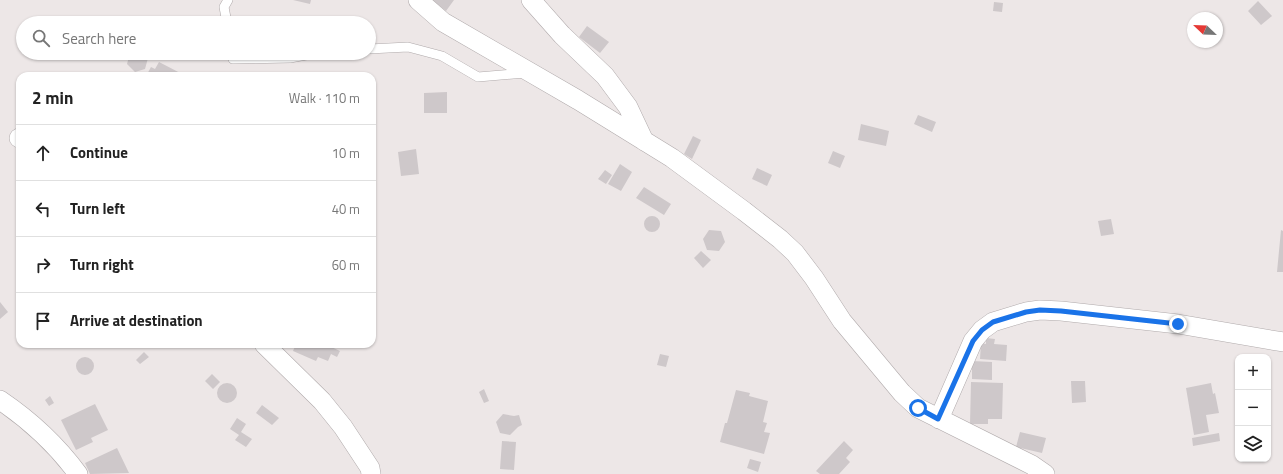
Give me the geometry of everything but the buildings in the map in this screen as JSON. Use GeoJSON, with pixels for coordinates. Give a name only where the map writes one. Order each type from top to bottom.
{"type":"FeatureCollection","features":[{"type":"Feature","properties":{"kind":"street"},"geometry":{"type":"LineString","coordinates":[[418,0],[443,22],[578,100],[672,158],[744,211],[780,239],[795,253],[814,278],[842,321],[902,393],[918,408],[1025,462],[1045,474]]}},
{"type":"Feature","properties":{"kind":"street"},"geometry":{"type":"LineString","coordinates":[[531,0],[562,35],[605,76],[628,107],[644,140]]}},
{"type":"Feature","properties":{"kind":"street"},"geometry":{"type":"LineString","coordinates":[[938,419],[973,341],[982,330],[993,322],[1026,312],[1040,310],[1061,311],[1163,322],[1283,342]]}},
{"type":"Feature","properties":{"kind":"street"},"geometry":{"type":"LineString","coordinates":[[268,348],[322,401],[343,427],[370,468],[371,474]]}},
{"type":"Feature","properties":{"kind":"street"},"geometry":{"type":"LineString","coordinates":[[0,400],[24,417],[52,442],[78,474]]}},
{"type":"Feature","properties":{"kind":"lane"},"geometry":{"type":"LineString","coordinates":[[226,16],[224,7],[228,0]]}},
{"type":"Feature","properties":{"kind":"lane"},"geometry":{"type":"LineString","coordinates":[[376,49],[408,47],[442,56],[478,77],[530,72]]}},
{"type":"Feature","properties":{"kind":"route"},"geometry":{"type":"LineString","coordinates":[[918,408],[938,419],[973,341],[982,330],[993,322],[1026,312],[1040,310],[1178,324]]}}]}
